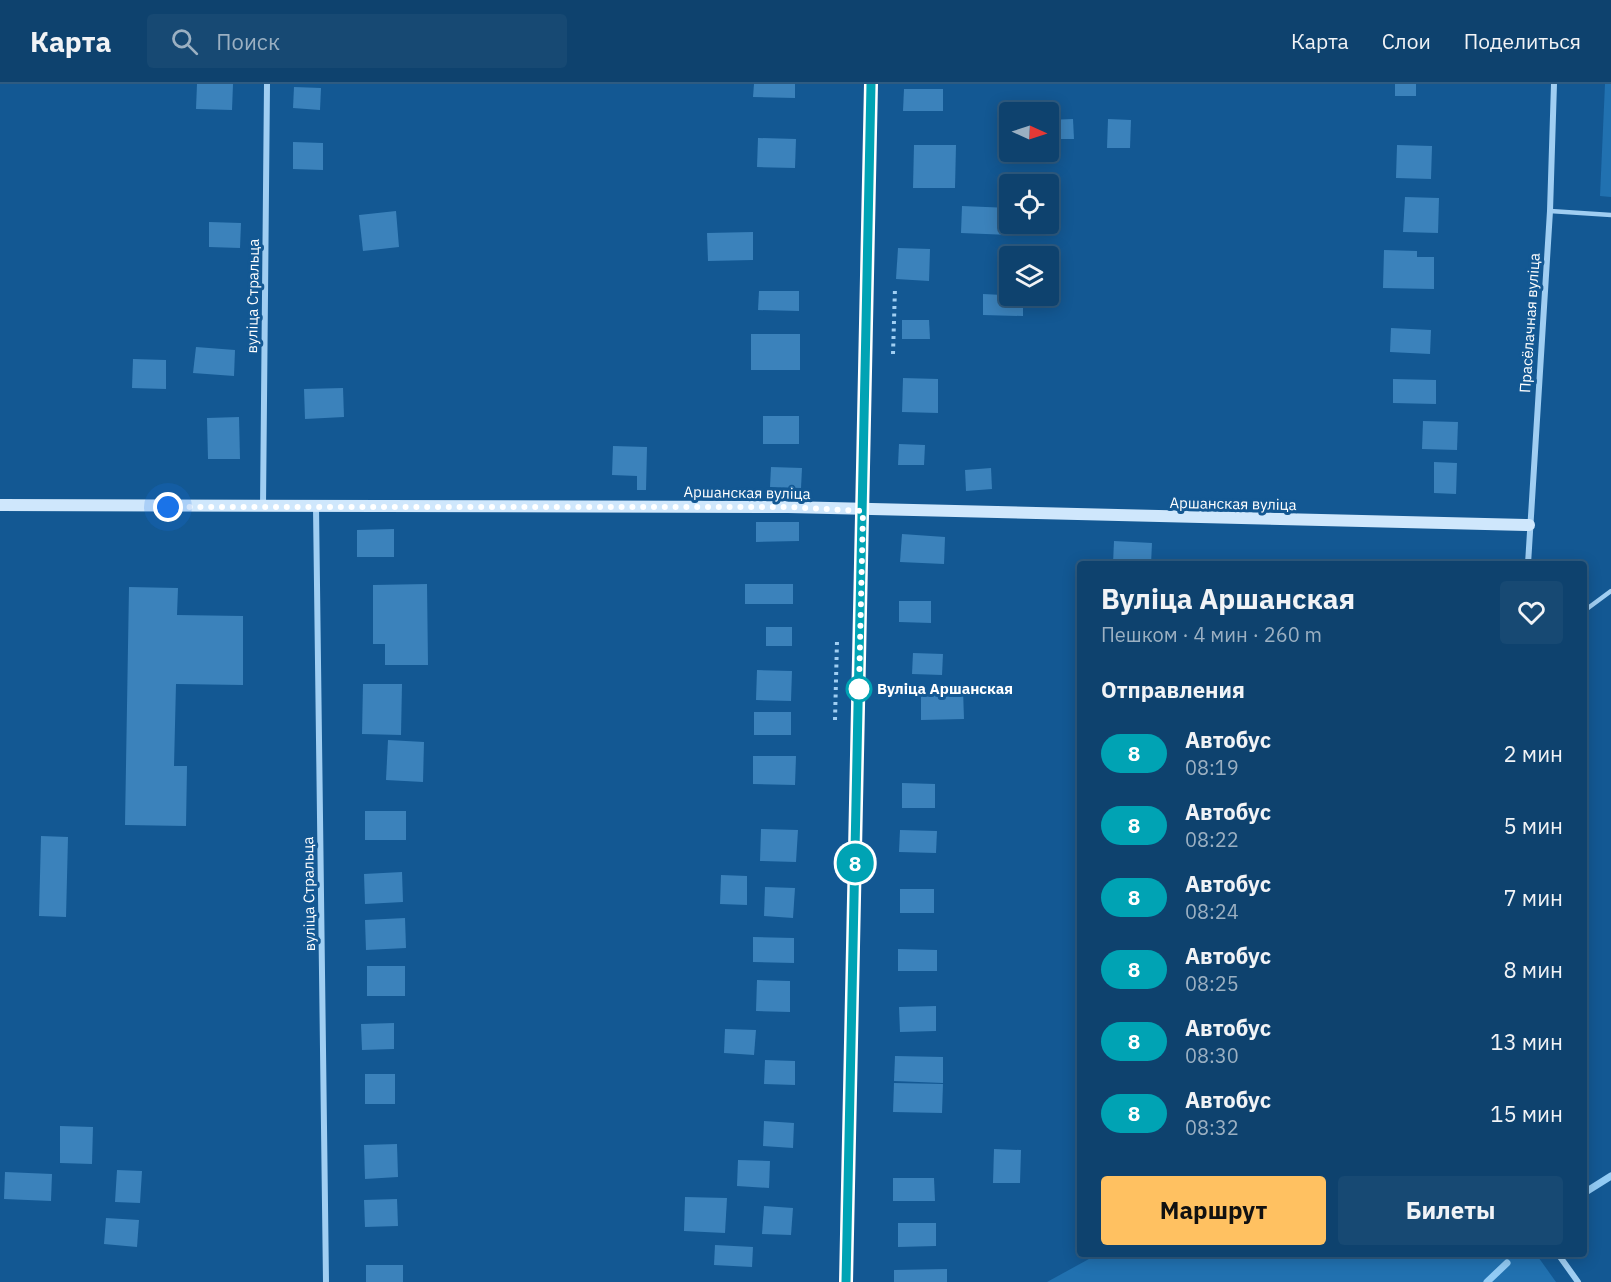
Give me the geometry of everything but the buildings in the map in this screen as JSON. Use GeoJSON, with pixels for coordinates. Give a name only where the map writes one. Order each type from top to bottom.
{"type":"FeatureCollection","features":[{"type":"Feature","properties":{"kind":"street","name":"вуліца Стральца"},"geometry":{"type":"LineString","coordinates":[[263,507],[267,84]]}},
{"type":"Feature","properties":{"kind":"street"},"geometry":{"type":"LineString","coordinates":[[846,1282],[871,84]]}},
{"type":"Feature","properties":{"kind":"street","name":"Прасёлачная вуліца"},"geometry":{"type":"LineString","coordinates":[[1528,561],[1550,212],[1554,84]]}},
{"type":"Feature","properties":{"kind":"street","name":"Аршанская вуліца"},"geometry":{"type":"LineString","coordinates":[[0,506],[788,507],[863,511],[1529,525]]}},
{"type":"Feature","properties":{"kind":"street","name":"вуліца Стральца"},"geometry":{"type":"LineString","coordinates":[[316,507],[326,1282]]}},
{"type":"Feature","properties":{"kind":"street"},"geometry":{"type":"LineString","coordinates":[[1560,1257],[1578,1282]]}},
{"type":"Feature","properties":{"kind":"lane"},"geometry":{"type":"LineString","coordinates":[[1550,212],[1611,215]]}},
{"type":"Feature","properties":{"kind":"lane"},"geometry":{"type":"LineString","coordinates":[[1587,609],[1611,591]]}},
{"type":"Feature","properties":{"kind":"path"},"geometry":{"type":"LineString","coordinates":[[893,354],[895,288]]}},
{"type":"Feature","properties":{"kind":"path"},"geometry":{"type":"LineString","coordinates":[[835,720],[837,641]]}},
{"type":"Feature","properties":{"kind":"shaded area"},"geometry":{"type":"Polygon","coordinates":[[[1605,84],[1611,84],[1611,197],[1600,196],[1605,84]]]}},
{"type":"Feature","properties":{"kind":"shaded area"},"geometry":{"type":"Polygon","coordinates":[[[1093,1257],[1538,1257],[1556,1282],[1047,1282],[1093,1257]]]}},
{"type":"Feature","properties":{"kind":"waterway"},"geometry":{"type":"LineString","coordinates":[[1587,1191],[1611,1176]]}},
{"type":"Feature","properties":{"kind":"waterway"},"geometry":{"type":"LineString","coordinates":[[1487,1282],[1507,1263]]}},
{"type":"Feature","properties":{"kind":"bus line","name":"8"},"geometry":{"type":"LineString","coordinates":[[846,1282],[871,84]]}},
{"type":"Feature","properties":{"kind":"place","name":"Вуліца Аршанская"},"geometry":{"type":"Point","coordinates":[859,689]}},
{"type":"Feature","properties":{"kind":"route"},"geometry":{"type":"LineString","coordinates":[[168,507],[788,507],[863,511],[859,689]]}}]}
